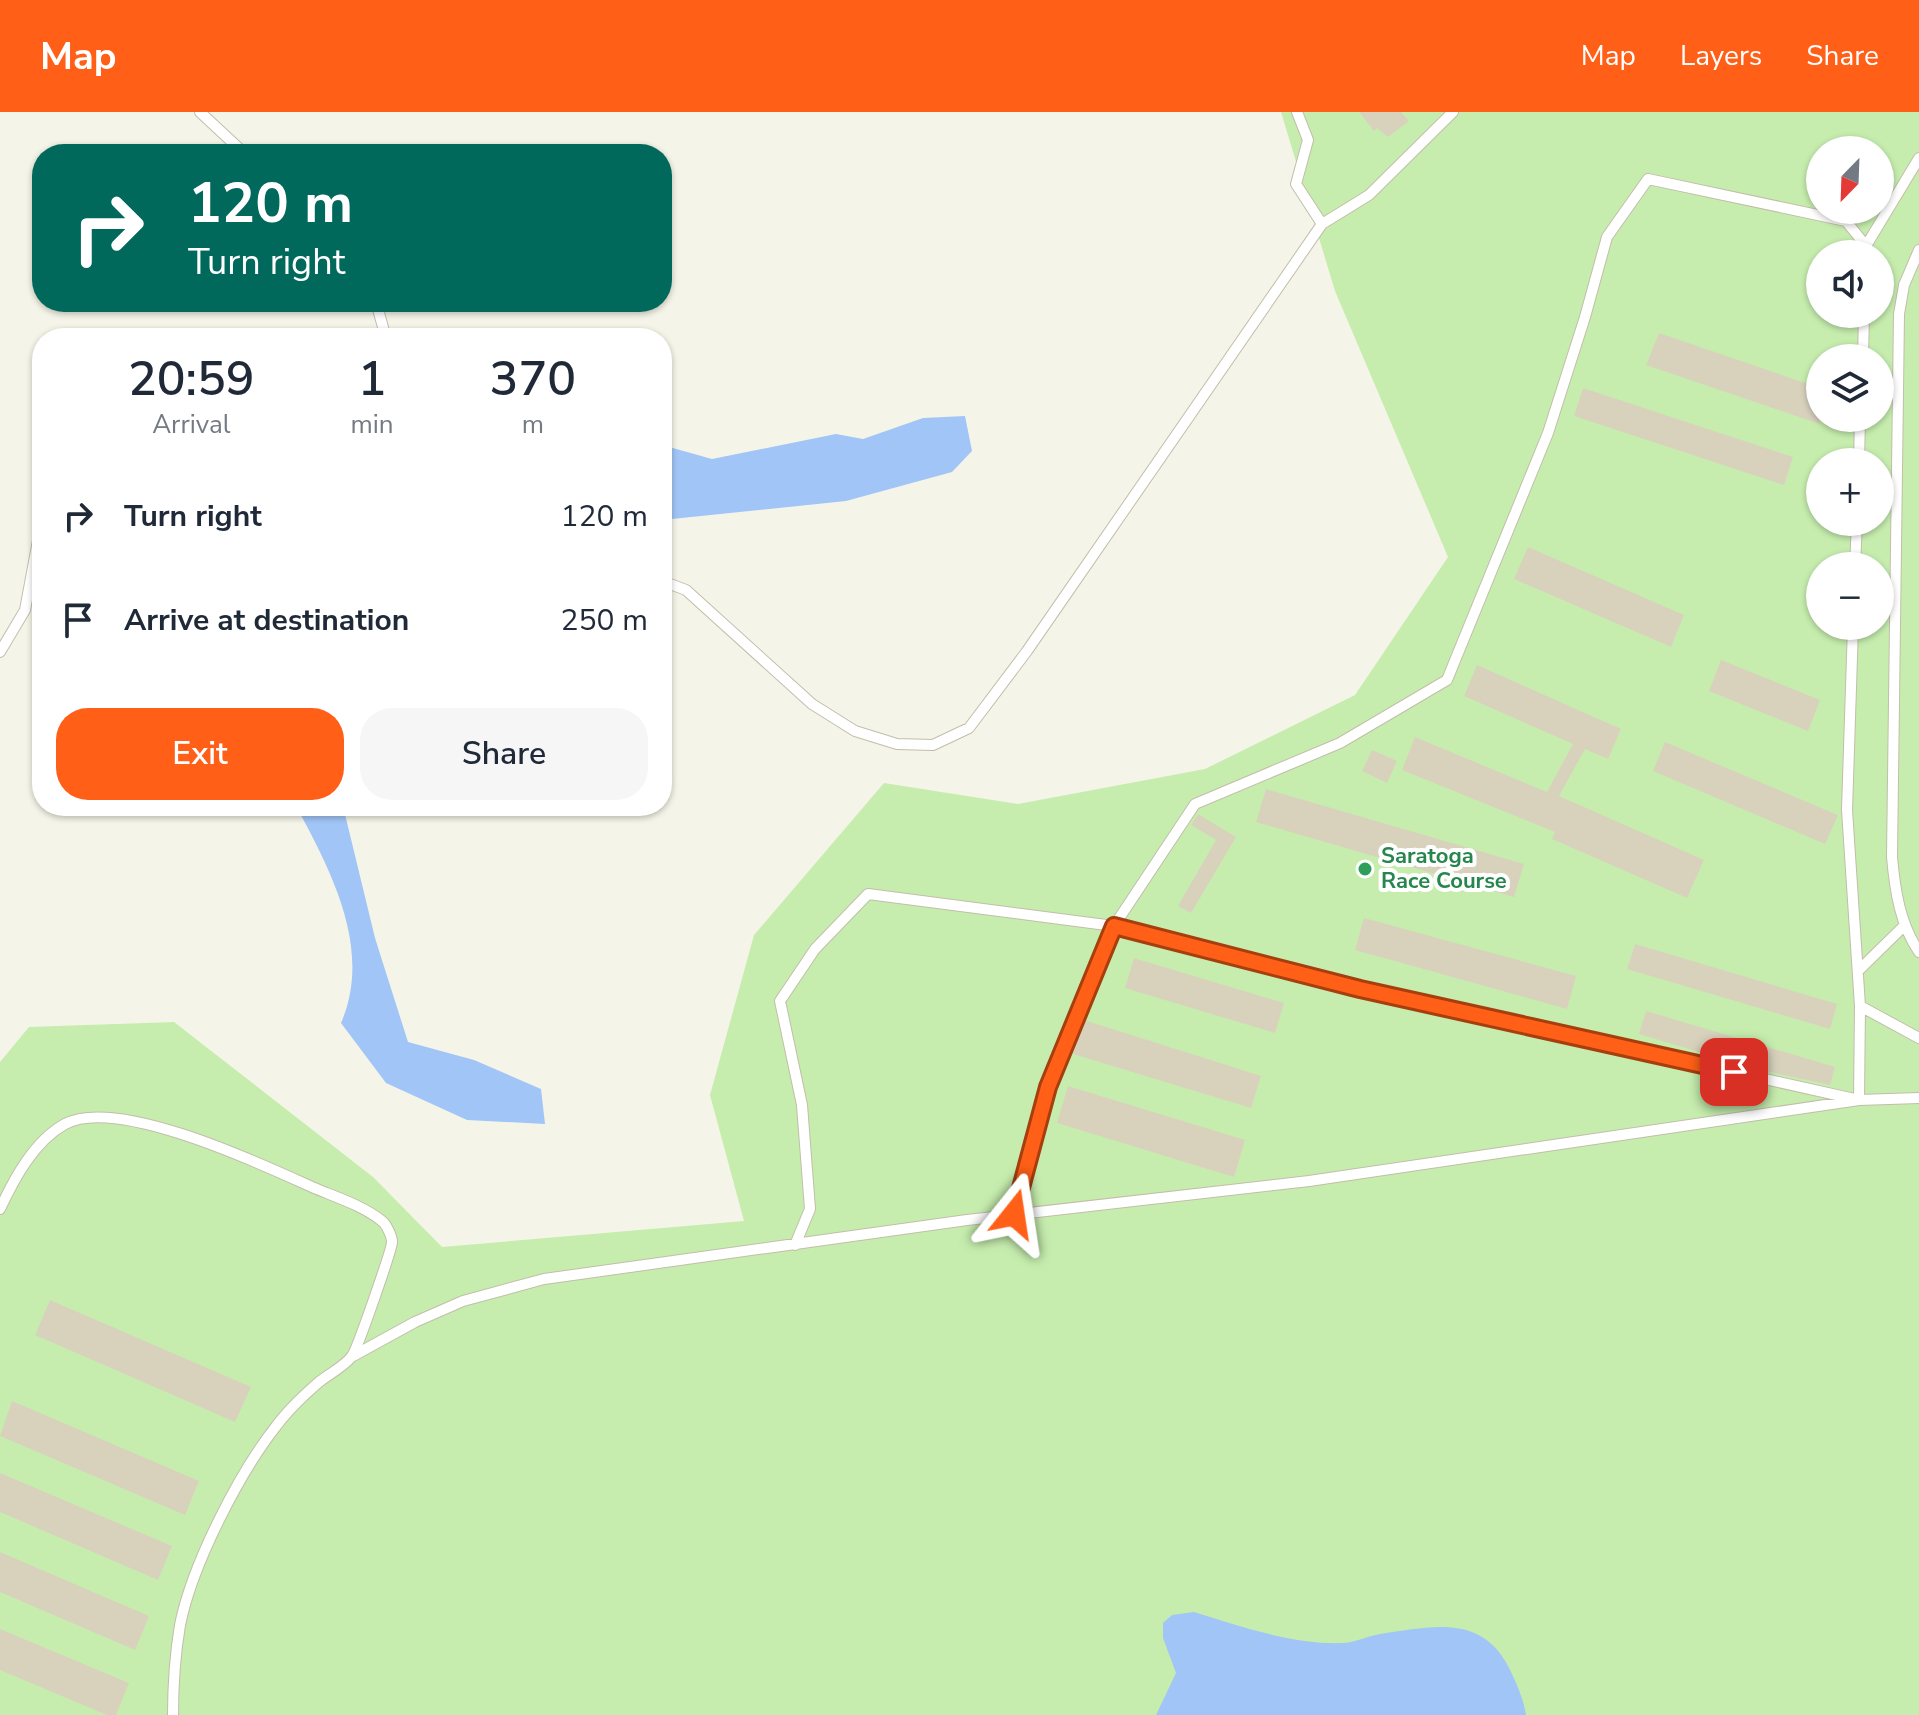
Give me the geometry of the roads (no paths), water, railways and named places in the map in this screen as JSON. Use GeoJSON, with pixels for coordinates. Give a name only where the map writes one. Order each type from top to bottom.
{"type":"FeatureCollection","features":[{"type":"Feature","properties":{"kind":"lane"},"geometry":{"type":"LineString","coordinates":[[200,112],[234,144]]}},
{"type":"Feature","properties":{"kind":"lane"},"geometry":{"type":"LineString","coordinates":[[1297,112],[1308,140],[1296,184],[1322,224]]}},
{"type":"Feature","properties":{"kind":"lane"},"geometry":{"type":"LineString","coordinates":[[672,585],[686,590],[812,704],[855,731],[897,744],[933,745],[969,728],[1027,651],[1322,224],[1369,195],[1453,112]]}},
{"type":"Feature","properties":{"kind":"lane"},"geometry":{"type":"LineString","coordinates":[[1872,240],[1919,158]]}},
{"type":"Feature","properties":{"kind":"lane"},"geometry":{"type":"LineString","coordinates":[[1014,1214],[1048,1087],[1114,926],[1195,804],[1340,743],[1447,680],[1548,433],[1607,237],[1648,179],[1846,221],[1859,240]]}},
{"type":"Feature","properties":{"kind":"lane"},"geometry":{"type":"LineString","coordinates":[[1919,250],[1904,285],[1899,314],[1892,857],[1895,890],[1905,925],[1919,952]]}},
{"type":"Feature","properties":{"kind":"lane"},"geometry":{"type":"LineString","coordinates":[[0,652],[25,610],[32,573]]}},
{"type":"Feature","properties":{"kind":"lane"},"geometry":{"type":"LineString","coordinates":[[1853,640],[1847,810],[1860,1006],[1859,1100]]}},
{"type":"Feature","properties":{"kind":"lane"},"geometry":{"type":"LineString","coordinates":[[795,1245],[810,1209],[802,1105],[780,1001],[815,949],[868,894],[1114,926],[1360,989],[1859,1100]]}},
{"type":"Feature","properties":{"kind":"lane"},"geometry":{"type":"LineString","coordinates":[[1858,971],[1905,925]]}},
{"type":"Feature","properties":{"kind":"lane"},"geometry":{"type":"LineString","coordinates":[[1860,1006],[1919,1038]]}},
{"type":"Feature","properties":{"kind":"lane"},"geometry":{"type":"LineString","coordinates":[[173,1715],[173,1677],[181,1623],[196,1574],[217,1527],[275,1426],[310,1390],[353,1356],[415,1322],[463,1301],[544,1279],[1014,1214],[1309,1181],[1859,1100],[1919,1098]]}},
{"type":"Feature","properties":{"kind":"lane"},"geometry":{"type":"LineString","coordinates":[[0,1209],[27,1158],[65,1125],[85,1119],[140,1124],[236,1153],[364,1209],[385,1223],[392,1242],[353,1356]]}},
{"type":"Feature","properties":{"kind":"water"},"geometry":{"type":"Polygon","coordinates":[[[965,416],[972,451],[952,472],[846,501],[672,519],[672,448],[712,459],[836,434],[863,439],[923,418],[965,416]]]}},
{"type":"Feature","properties":{"kind":"water"},"geometry":{"type":"Polygon","coordinates":[[[301,816],[345,816],[375,938],[408,1042],[474,1060],[541,1089],[545,1124],[467,1120],[386,1083],[341,1023],[350,995],[350,939],[344,911],[301,816]]]}},
{"type":"Feature","properties":{"kind":"water"},"geometry":{"type":"Polygon","coordinates":[[[1194,1612],[1268,1634],[1325,1643],[1348,1642],[1420,1628],[1456,1628],[1473,1632],[1501,1654],[1512,1674],[1526,1715],[1156,1715],[1176,1673],[1163,1638],[1163,1623],[1172,1615],[1194,1612]]]}},
{"type":"Feature","properties":{"kind":"place","name":"Saratoga Race Course"},"geometry":{"type":"Point","coordinates":[1365,869]}}]}
